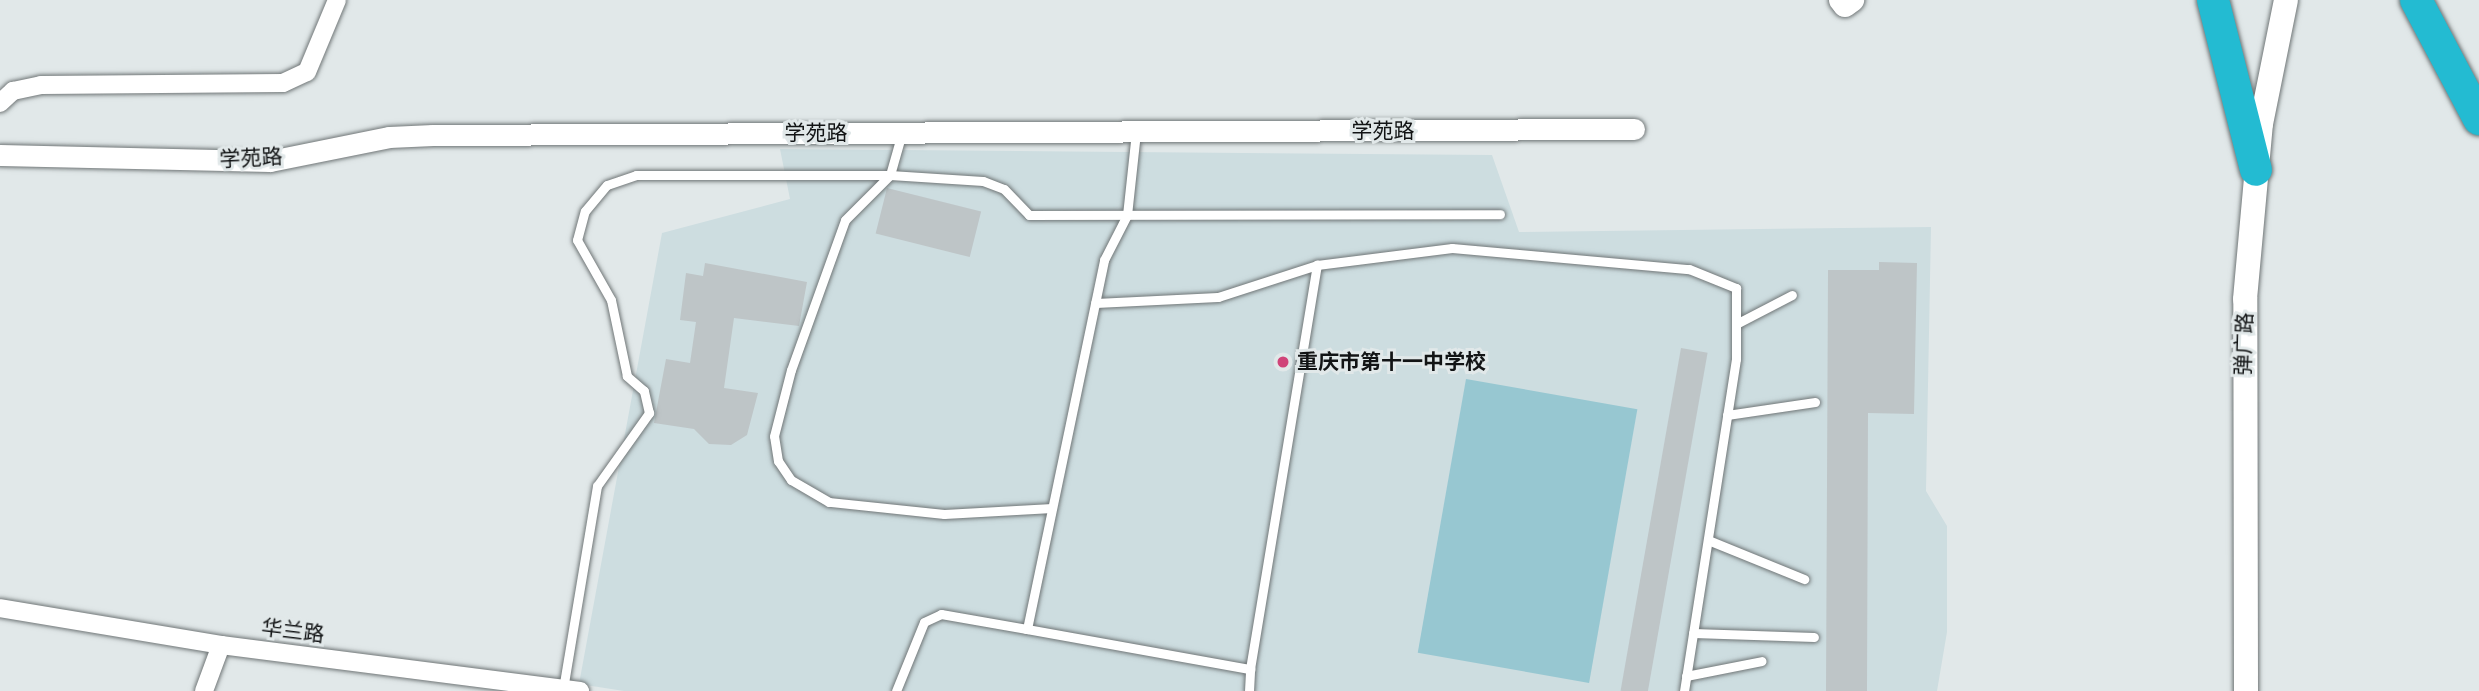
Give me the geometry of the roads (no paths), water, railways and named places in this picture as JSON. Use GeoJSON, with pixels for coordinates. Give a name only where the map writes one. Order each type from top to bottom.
{"type":"FeatureCollection","features":[{"type":"Feature","properties":{"kind":"highway"},"geometry":{"type":"LineString","coordinates":[[2213,0],[2256,170]]}},
{"type":"Feature","properties":{"kind":"highway"},"geometry":{"type":"LineString","coordinates":[[2416,0],[2479,119]]}},
{"type":"Feature","properties":{"kind":"main road","name":"弹广路"},"geometry":{"type":"LineString","coordinates":[[2246,691],[2242,384],[2256,170],[2286,0]]}},
{"type":"Feature","properties":{"kind":"street"},"geometry":{"type":"LineString","coordinates":[[0,103],[13,91],[41,85],[284,83],[307,72],[337,0]]}},
{"type":"Feature","properties":{"kind":"street","name":"学苑路"},"geometry":{"type":"LineString","coordinates":[[0,155],[270,161],[400,136],[1634,129]]}},
{"type":"Feature","properties":{"kind":"street","name":"华兰路"},"geometry":{"type":"LineString","coordinates":[[0,608],[221,645],[572,690]]}},
{"type":"Feature","properties":{"kind":"street"},"geometry":{"type":"LineString","coordinates":[[204,691],[221,645]]}},
{"type":"Feature","properties":{"kind":"lane"},"geometry":{"type":"LineString","coordinates":[[1027,629],[1104,260],[1127,215],[1136,132]]}},
{"type":"Feature","properties":{"kind":"lane"},"geometry":{"type":"LineString","coordinates":[[902,133],[890,175],[845,220],[791,370],[774,436],[778,461],[791,480],[829,502],[944,514],[1052,508]]}},
{"type":"Feature","properties":{"kind":"lane"},"geometry":{"type":"LineString","coordinates":[[572,690],[597,486],[649,413],[644,391],[627,376],[611,300],[577,240],[585,211],[607,185],[636,174],[890,175],[983,181],[1004,189],[1029,215],[1500,214]]}},
{"type":"Feature","properties":{"kind":"lane"},"geometry":{"type":"LineString","coordinates":[[1095,303],[1218,297],[1317,265],[1452,248],[1689,269],[1736,288],[1736,324],[1727,415],[1684,691]]}},
{"type":"Feature","properties":{"kind":"lane"},"geometry":{"type":"LineString","coordinates":[[1249,691],[1250,669],[1317,265]]}},
{"type":"Feature","properties":{"kind":"lane"},"geometry":{"type":"LineString","coordinates":[[1736,324],[1792,295]]}},
{"type":"Feature","properties":{"kind":"lane"},"geometry":{"type":"LineString","coordinates":[[1727,415],[1815,402]]}},
{"type":"Feature","properties":{"kind":"lane"},"geometry":{"type":"LineString","coordinates":[[1708,540],[1804,579]]}},
{"type":"Feature","properties":{"kind":"lane"},"geometry":{"type":"LineString","coordinates":[[896,691],[924,622],[941,614],[1250,669]]}},
{"type":"Feature","properties":{"kind":"lane"},"geometry":{"type":"LineString","coordinates":[[1693,633],[1814,637]]}},
{"type":"Feature","properties":{"kind":"lane"},"geometry":{"type":"LineString","coordinates":[[1686,676],[1762,661]]}},
{"type":"Feature","properties":{"kind":"place","name":"重庆市第十一中学校"},"geometry":{"type":"Point","coordinates":[1283,362]}}]}
